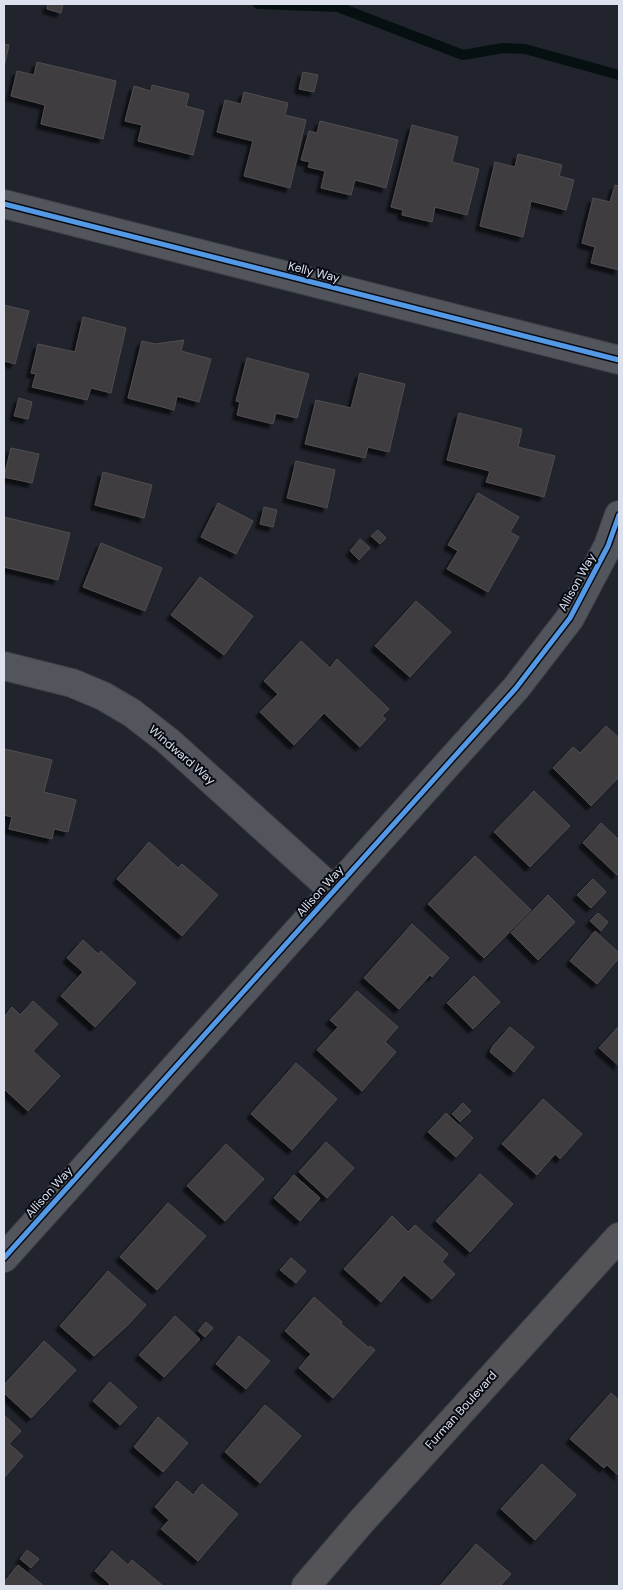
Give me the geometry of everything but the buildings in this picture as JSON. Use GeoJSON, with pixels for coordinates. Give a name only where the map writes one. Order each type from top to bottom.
{"type":"FeatureCollection","features":[{"type":"Feature","properties":{"kind":"street","name":"Kelly Way"},"geometry":{"type":"LineString","coordinates":[[4,204],[619,360]]}},
{"type":"Feature","properties":{"kind":"street","name":"Allison Way"},"geometry":{"type":"LineString","coordinates":[[4,1258],[516,688],[570,618],[608,546],[619,515]]}},
{"type":"Feature","properties":{"kind":"street","name":"Windward Way"},"geometry":{"type":"LineString","coordinates":[[4,666],[72,683],[103,696],[132,713],[168,741],[334,891]]}},
{"type":"Feature","properties":{"kind":"street","name":"Furman Boulevard"},"geometry":{"type":"LineString","coordinates":[[306,1586],[619,1237]]}},
{"type":"Feature","properties":{"kind":"waterway"},"geometry":{"type":"LineString","coordinates":[[258,4],[338,7],[463,55],[503,48],[525,49],[619,75]]}},
{"type":"Feature","properties":{"kind":"cycle path"},"geometry":{"type":"LineString","coordinates":[[4,204],[619,360]]}},
{"type":"Feature","properties":{"kind":"cycle path"},"geometry":{"type":"LineString","coordinates":[[4,1258],[516,688],[570,618],[608,546],[619,515]]}}]}
